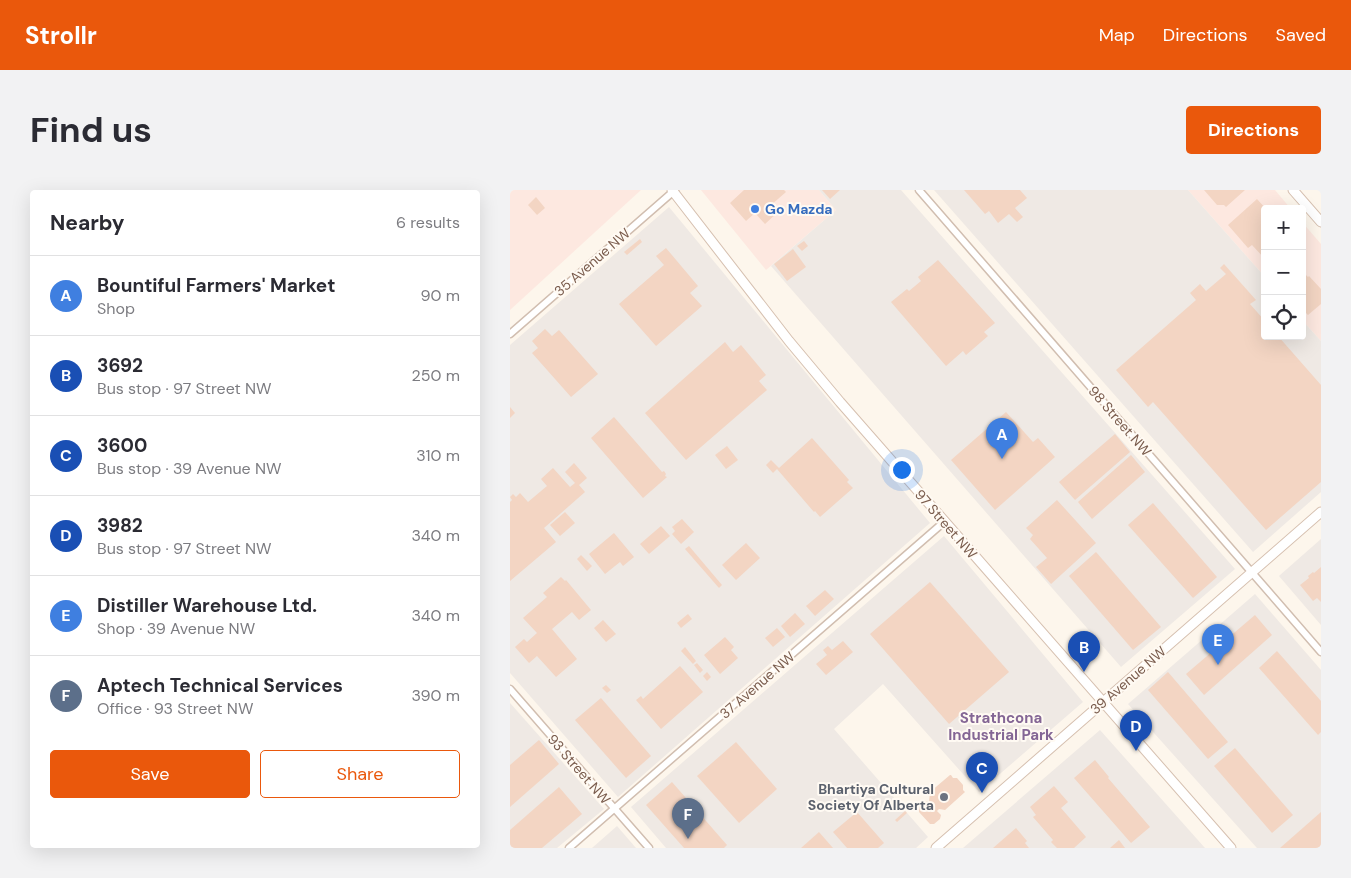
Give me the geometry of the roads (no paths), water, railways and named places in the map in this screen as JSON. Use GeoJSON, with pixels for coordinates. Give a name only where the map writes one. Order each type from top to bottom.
{"type":"FeatureCollection","features":[{"type":"Feature","properties":{"kind":"street","name":"35 Avenue NW"},"geometry":{"type":"LineString","coordinates":[[510,334],[673,190]]}},
{"type":"Feature","properties":{"kind":"street","name":"97 Street NW"},"geometry":{"type":"LineString","coordinates":[[673,190],[789,341],[840,402],[1231,848]]}},
{"type":"Feature","properties":{"kind":"street","name":"98 Street NW"},"geometry":{"type":"LineString","coordinates":[[919,190],[1321,652]]}},
{"type":"Feature","properties":{"kind":"street"},"geometry":{"type":"LineString","coordinates":[[1293,190],[1321,222]]}},
{"type":"Feature","properties":{"kind":"street","name":"39 Avenue NW"},"geometry":{"type":"LineString","coordinates":[[936,848],[1321,512]]}},
{"type":"Feature","properties":{"kind":"street","name":"37 Avenue NW"},"geometry":{"type":"LineString","coordinates":[[570,848],[944,522]]}},
{"type":"Feature","properties":{"kind":"street","name":"93 Street NW"},"geometry":{"type":"LineString","coordinates":[[510,689],[649,848]]}},
{"type":"Feature","properties":{"kind":"place","name":"Go Mazda"},"geometry":{"type":"Point","coordinates":[755,209]}},
{"type":"Feature","properties":{"kind":"place","name":"Bountiful Farmers' Market"},"geometry":{"type":"Point","coordinates":[1002,459]}},
{"type":"Feature","properties":{"kind":"place","name":"Distiller Warehouse Ltd."},"geometry":{"type":"Point","coordinates":[1218,665]}},
{"type":"Feature","properties":{"kind":"place","name":"3692"},"geometry":{"type":"Point","coordinates":[1084,672]}},
{"type":"Feature","properties":{"kind":"place","name":"3982"},"geometry":{"type":"Point","coordinates":[1136,751]}},
{"type":"Feature","properties":{"kind":"place","name":"3600"},"geometry":{"type":"Point","coordinates":[982,793]}},
{"type":"Feature","properties":{"kind":"place","name":"Bhartiya Cultural Society Of Alberta"},"geometry":{"type":"Point","coordinates":[944,797]}},
{"type":"Feature","properties":{"kind":"place","name":"Aptech Technical Services"},"geometry":{"type":"Point","coordinates":[688,839]}},
{"type":"Feature","properties":{"kind":"district","name":"Strathcona Industrial Park"},"geometry":{"type":"Point","coordinates":[1001,726]}}]}
